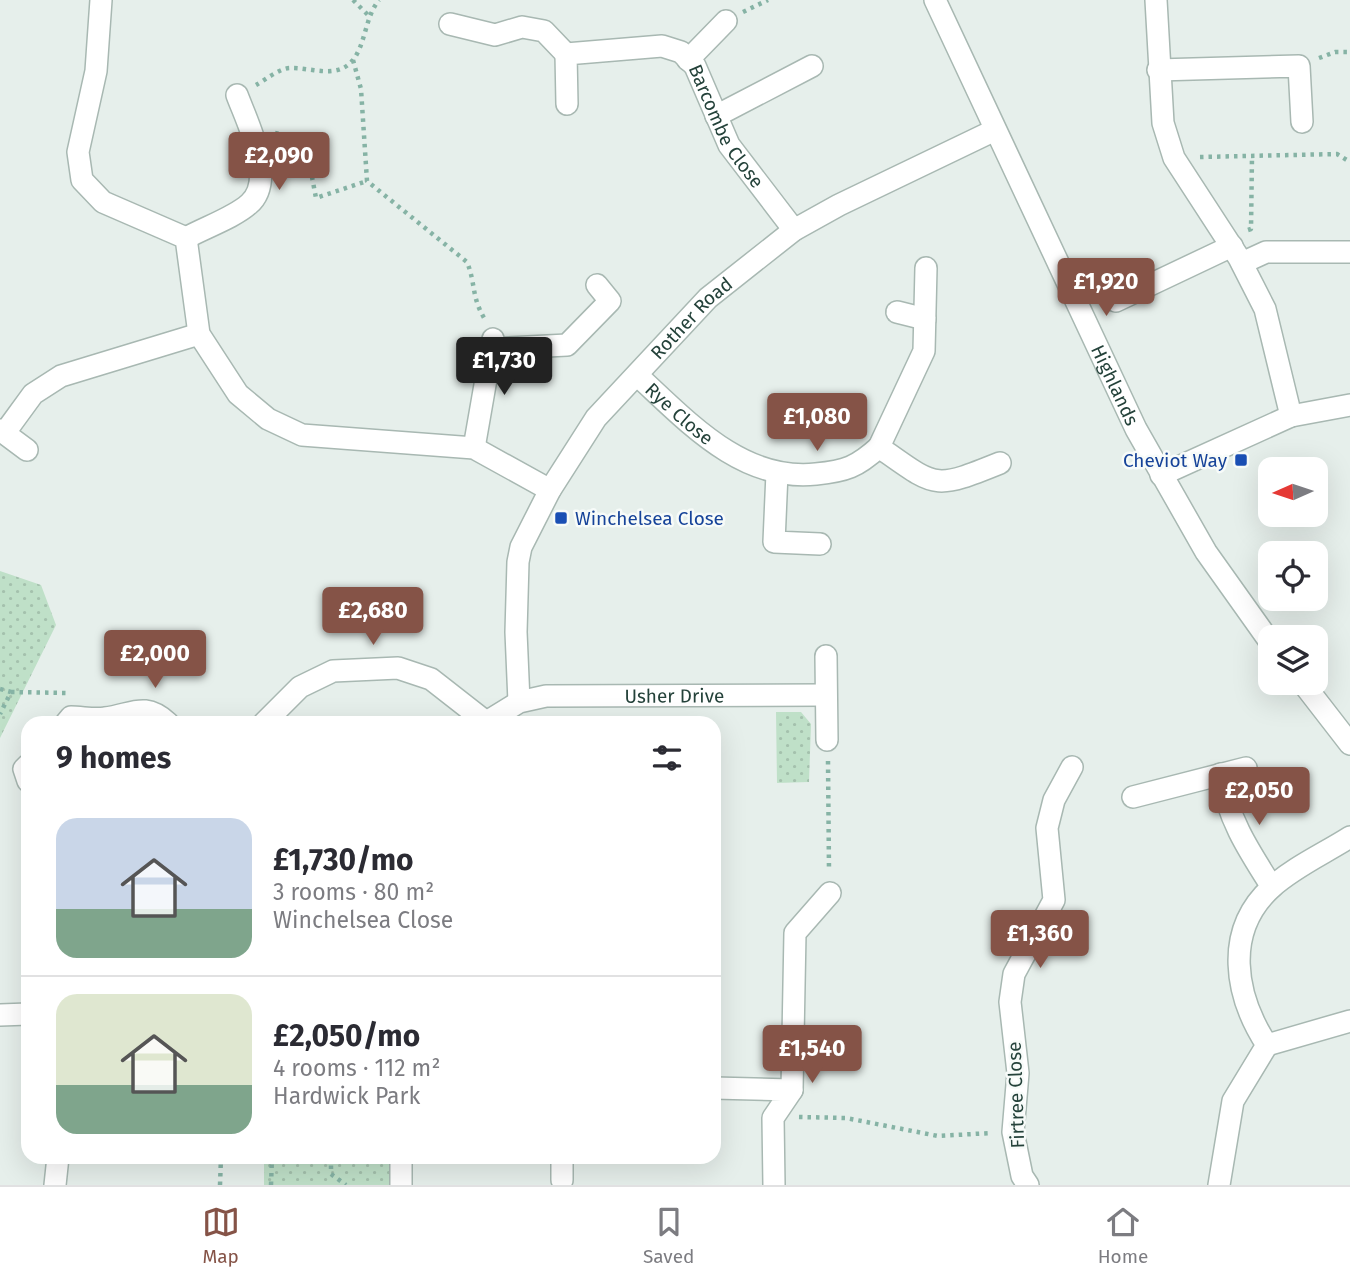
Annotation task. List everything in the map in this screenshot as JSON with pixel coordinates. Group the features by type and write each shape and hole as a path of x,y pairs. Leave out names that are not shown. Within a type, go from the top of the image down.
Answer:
{"street":[{"path":"101,0 96,71 78,152 82,180 103,202 186,238"},
{"name":"Highlands","path":"935,0 1161,475 1206,552 1258,625"},
{"path":"1156,0 1163,122 1174,158 1234,250 1265,309 1291,415"},
{"path":"688,60 726,21"},
{"path":"450,23 495,36 522,27 544,31 566,54 567,104"},
{"name":"Barcombe Close","path":"566,54 662,46 681,52 695,66 729,145 794,230"},
{"path":"716,116 812,66"},
{"path":"1158,70 1299,66 1302,122"},
{"path":"186,238 251,204 259,186 259,154 237,95"},
{"name":"Rother Road","path":"519,702 518,562 528,529 596,418 708,298 794,230 839,205 995,130"},
{"path":"186,238 199,334 238,394 268,419 302,435 474,448 550,490"},
{"path":"1116,300 1234,250 1350,252"},
{"name":"Rye Close","path":"638,376 697,430 735,457 777,472 798,476 857,467 879,447 924,351 926,268"},
{"path":"474,448 492,344 567,345 610,301 597,285"},
{"path":"897,312 925,318"},
{"path":"27,450 3,430 33,394 61,376 199,334"},
{"path":"1161,475 1291,415 1350,405"},
{"path":"879,447 928,482 961,479 1000,463"},
{"path":"777,472 774,542 820,544"},
{"path":"826,656 827,740"},
{"path":"271,716 300,687 333,671 398,668 431,679 477,716"},
{"name":"Usher Drive","path":"497,716 519,702 546,696 825,695"},
{"path":"1312,695 1350,744"},
{"path":"114,716 124,712 149,710 158,716"},
{"name":"Firtree Close","path":"1028,1185 1022,1176 1013,1132 1018,1073 1010,1002 1014,974 1054,900 1047,828 1054,800 1072,767"},
{"path":"1133,797 1246,768"},
{"path":"1221,774 1225,800 1239,834 1272,887"},
{"path":"1267,1045 1251,1019 1239,982 1240,947 1250,916 1272,887 1350,837"},
{"path":"774,1185 773,1118 792,1090 795,933 830,893"},
{"path":"0,1015 21,1014"},
{"path":"1219,1185 1233,1101 1267,1045 1350,1021"},
{"path":"721,1088 792,1090"},
{"path":"55,1185 57,1164"},
{"path":"401,1164 401,1185"},
{"path":"562,1164 562,1180"}],"path":[{"path":"353,0 369,16"},
{"path":"380,0 369,16 353,60 361,89 367,181 467,262 473,276 472,293 488,324 492,344"},
{"path":"1299,66 1335,52 1350,52"},
{"path":"237,95 288,68 320,72 338,69 353,60"},
{"path":"249,126 304,140 316,198 367,181"},
{"path":"1174,158 1337,154 1350,162"},
{"path":"1234,250 1251,229 1252,156"},
{"path":"0,689 11,692 0,714"},
{"path":"827,740 830,893"},
{"path":"773,1118 846,1118 938,1136 1013,1132"},
{"path":"220,1164 220,1185"},
{"path":"271,1185 272,1164"},
{"path":"331,1164 331,1174 346,1185"}],"green space":[{"path":"0,571 41,585 56,625 0,738"},
{"path":"776,712 801,712 811,724 809,782 777,783"},
{"path":"264,1164 389,1164 389,1185 264,1185"}],"place":[{"name":"Cheviot Way","path":"1241,460"},
{"name":"Winchelsea Close","path":"561,518"}]}
